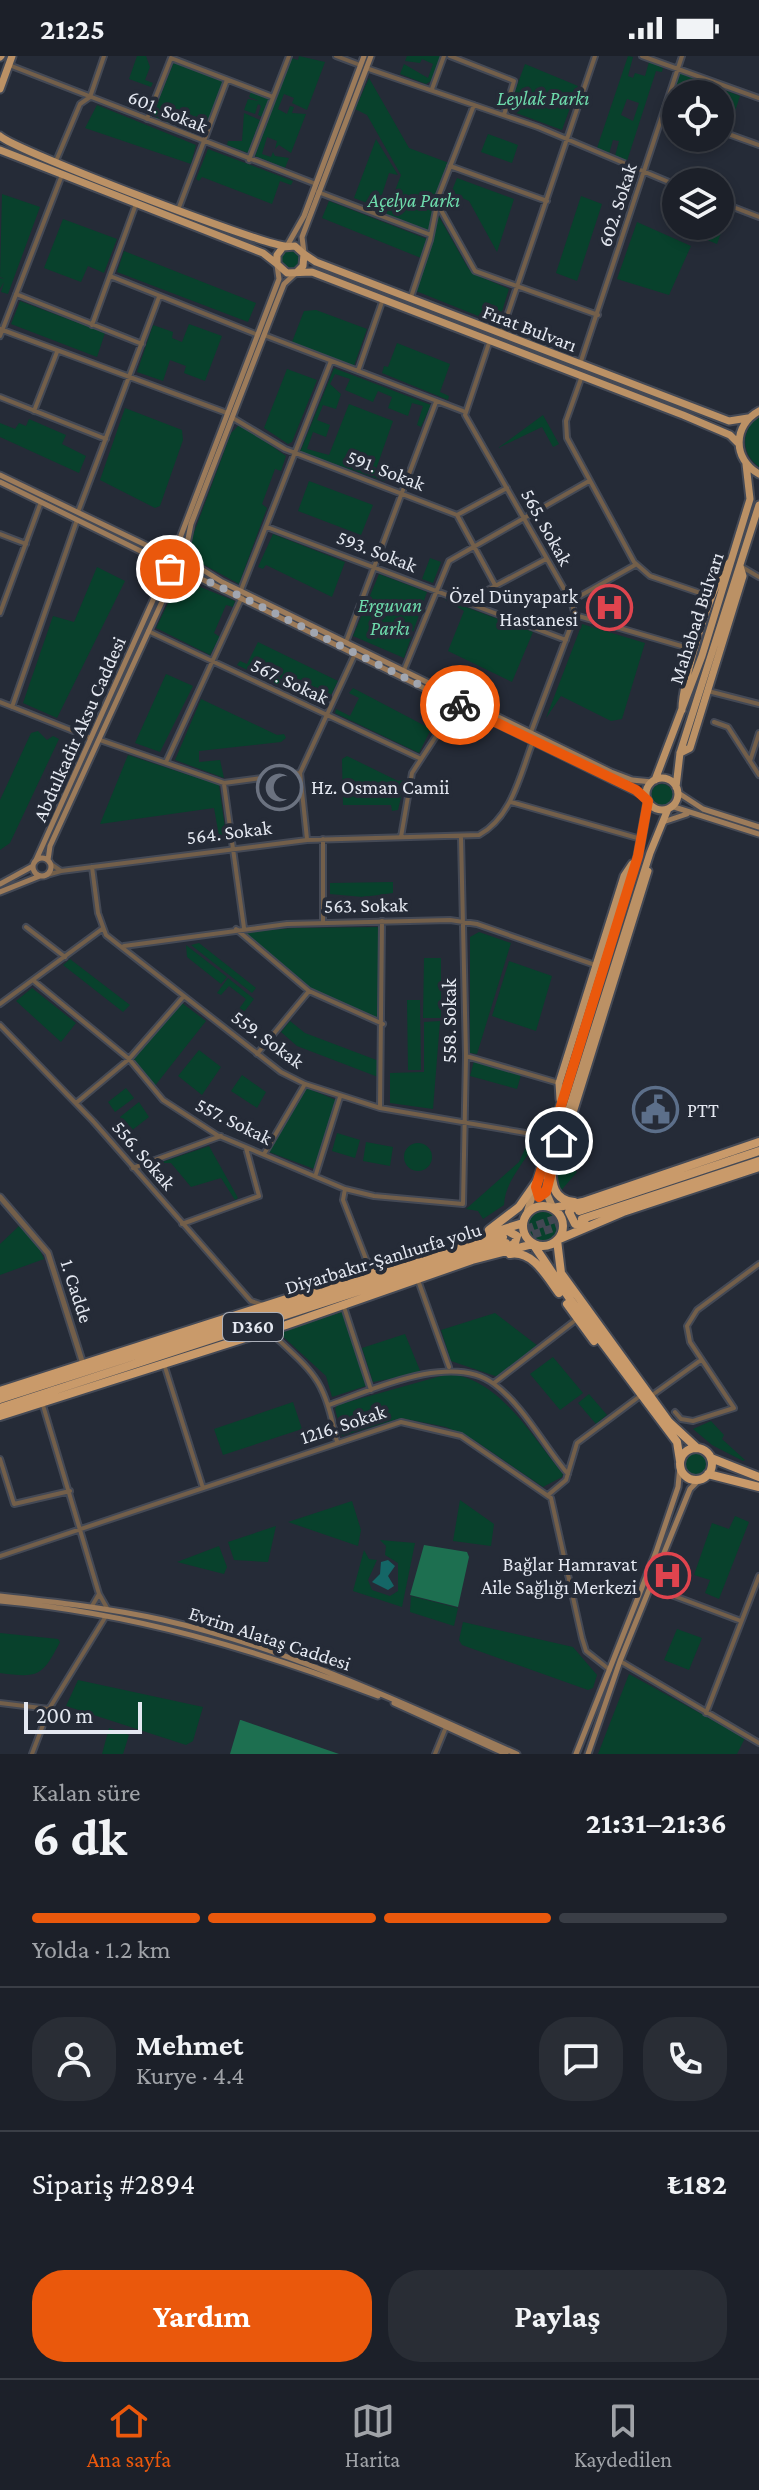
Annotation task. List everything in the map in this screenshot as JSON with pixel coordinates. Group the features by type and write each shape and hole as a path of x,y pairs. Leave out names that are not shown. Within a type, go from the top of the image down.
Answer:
{"highway":[{"path":"583,1214 759,1147"},
{"path":"474,1238 546,1246 557,1240 583,1214 725,1154 759,1147"},
{"path":"583,1214 759,1164"},
{"path":"0,1416 375,1293 502,1240 540,1206 583,1214 741,1173 759,1164"},
{"path":"551,1166 552,1186 557,1195 583,1214"},
{"path":"276,1302 369,1268 392,1264 474,1238 507,1219 540,1177"},
{"path":"553,1208 563,1223 557,1240 561,1273 643,1394 681,1437 711,1458 759,1477"},
{"path":"524,1219 523,1233 677,1442 680,1464 689,1479 704,1477 759,1487"},
{"name":"Diyarbakır-Şanlıurfa yolu","path":"0,1399 151,1348 502,1240"},
{"name":"Diyarbakır-Şanlıurfa yolu","path":"0,1408 253,1327 502,1240"},
{"path":"375,1293 419,1283 508,1254 525,1255 534,1261 626,1382 643,1394"},
{"path":"0,1391 263,1305 353,1285"},
{"path":"218,1346 253,1327"},
{"path":"151,1348 193,1328"},
{"path":"84,1381 145,1369"},
{"path":"680,1464 684,1453 697,1448"},
{"path":"704,1477 711,1458"}],"main road":[{"path":"0,89 12,56"},
{"path":"174,551 284,284 303,266 302,237 364,56"},
{"path":"261,335 279,279 277,255 287,246 304,216 363,66 371,56"},
{"path":"0,136 178,210 269,244 295,246 304,254"},
{"path":"0,150 263,253 287,273 297,272"},
{"name":"Fırat Bulvarı","path":"304,254 316,262 410,300 729,421 748,418"},
{"name":"Fırat Bulvarı","path":"297,272 312,272 582,375 730,435 738,443"},
{"path":"759,411 748,418 738,443 746,464 759,474"},
{"path":"186,557 191,524 230,415"},
{"name":"Mahabad Bulvarı","path":"654,781 682,714 733,559 750,499 746,464"},
{"path":"0,475 167,566 241,593 625,778 669,780 676,790 703,809 759,827"},
{"path":"0,482 152,548 174,551 241,593 355,654 647,799 654,808 696,814 759,834"},
{"name":"Mahabad Bulvarı","path":"676,790 680,753 759,505"},
{"name":"Abdulkadir Aksu Caddesi","path":"35,862 174,551"},
{"name":"Abdulkadir Aksu Caddesi","path":"44,875 50,846 172,580 181,571 186,557"},
{"path":"682,714 681,697 712,597 720,574 733,559"},
{"path":"680,753 690,748 743,576 740,566"},
{"path":"553,1208 546,1192 560,1108 624,876 638,856 647,799 654,781"},
{"path":"524,1219 555,1139 568,1129 647,884 650,853 676,790"},
{"path":"662,822 675,814 696,814"},
{"path":"35,862 49,862"},
{"path":"35,862 34,871 44,875"},
{"path":"0,884 29,871 35,862"},
{"path":"0,892 44,875"},
{"path":"560,1108 559,1083 600,966"},
{"path":"536,1187 539,1197 546,1192"},
{"path":"576,1754 678,1487 680,1464"},
{"path":"588,1754 620,1661 690,1489 704,1477"},
{"name":"Evrim Alataş Caddesi","path":"0,1598 91,1606 277,1658 383,1698 506,1754"},
{"name":"Evrim Alataş Caddesi","path":"0,1598 166,1621 290,1657 517,1754"}],"street":[{"path":"56,161 80,104 90,97 104,56"},
{"path":"249,160 289,56"},
{"path":"336,56 568,139 662,179"},
{"path":"432,89 447,56 514,81 504,115"},
{"path":"501,334 595,56"},
{"path":"642,56 759,98"},
{"name":"602. Sokak","path":"675,80 682,56"},
{"path":"147,119 171,57 273,97"},
{"name":"601. Sokak","path":"9,65 316,184"},
{"path":"178,210 227,80"},
{"path":"410,300 431,235 437,203 474,105"},
{"name":"602. Sokak","path":"580,364 662,119"},
{"path":"734,136 759,145"},
{"path":"450,166 547,201"},
{"path":"1,331 62,175"},
{"path":"318,192 431,235"},
{"path":"437,203 475,271 516,289 598,315"},
{"path":"92,325 136,204"},
{"path":"734,207 759,216"},
{"path":"110,276 464,412 490,340"},
{"path":"16,294 142,344"},
{"path":"12,707 127,378 159,297"},
{"path":"358,371 383,299"},
{"name":"591. Sokak","path":"1,331 230,415 294,452 457,515"},
{"path":"34,411 57,352"},
{"path":"166,762 241,593 331,361"},
{"path":"582,375 565,430 589,481 636,565 650,576 712,597"},
{"path":"0,397 106,439"},
{"path":"346,642 436,402"},
{"name":"565. Sokak","path":"464,412 571,601 575,615"},
{"path":"404,670 447,563 589,481"},
{"path":"495,585 457,515 507,488"},
{"path":"1,610 41,502"},
{"name":"593. Sokak","path":"267,527 566,640"},
{"path":"0,534 26,544"},
{"path":"466,601 546,559"},
{"path":"571,601 636,565"},
{"path":"740,566 759,577"},
{"path":"531,732 575,615 695,650"},
{"name":"567. Sokak","path":"148,631 419,758"},
{"path":"307,840 300,773 355,654"},
{"path":"708,691 759,704"},
{"path":"0,702 93,738"},
{"path":"401,837 403,814 419,758 457,704"},
{"path":"714,722 728,727 759,775"},
{"path":"750,761 759,733"},
{"path":"100,740 224,783 300,773"},
{"name":"564. Sokak","path":"44,875 307,840 461,838 479,835 495,826 511,802 533,741"},
{"path":"224,783 244,928"},
{"path":"511,802 641,839"},
{"name":"558. Sokak","path":"461,838 466,1056 463,1204"},
{"path":"323,839 323,922"},
{"path":"49,862 61,871"},
{"path":"0,1004 102,929 92,867"},
{"path":"380,1108 382,921"},
{"name":"563. Sokak","path":"122,947 235,929 323,922 465,921 600,966"},
{"path":"26,927 65,957"},
{"name":"559. Sokak","path":"102,929 257,1054 305,1084 380,1108 555,1139"},
{"path":"235,929 309,991 383,1024"},
{"name":"557. Sokak","path":"34,981 129,1059 163,1100 221,1136 345,1189 374,1196 463,1204"},
{"path":"257,1054 309,991"},
{"path":"76,1103 129,1059 184,996"},
{"name":"556. Sokak","path":"0,1025 76,1103 251,1301 263,1305"},
{"path":"466,1056 559,1083"},
{"path":"264,1154 305,1084"},
{"path":"316,1174 340,1097"},
{"path":"133,1168 221,1136"},
{"path":"182,1224 259,1196 246,1148"},
{"path":"345,1189 343,1200 369,1268"},
{"name":"1. Cadde","path":"0,1197 48,1253 83,1364"},
{"path":"675,1412 681,1419 693,1421 734,1408 687,1334 689,1318 759,1264"},
{"path":"419,1283 449,1368"},
{"path":"343,1305 371,1390"},
{"path":"494,1383 577,1319"},
{"path":"268,1330 316,1376 329,1405 337,1442"},
{"path":"610,1670 586,1651 554,1505 548,1495 568,1474 577,1443 643,1394 701,1359"},
{"path":"164,1363 203,1488"},
{"path":"329,1405 449,1368 494,1383 568,1474"},
{"path":"32,1754 49,1709 108,1612 102,1606 82,1528 42,1402"},
{"name":"1216. Sokak","path":"0,1556 401,1422 455,1433 548,1495"},
{"path":"0,1459 14,1504 70,1491"},
{"path":"706,1713 759,1576"},
{"path":"650,1587 741,1621"},
{"path":"91,1606 97,1604 99,1594"},
{"path":"620,1661 759,1743"},
{"path":"0,1703 49,1709"},
{"path":"435,1754 446,1727"}],"green space":[{"path":"137,56 146,56 150,67 145,80 153,83 151,87 129,79"},
{"path":"299,56 325,62 307,110 292,103 294,98 284,94 278,109 287,114 290,106 294,107 292,113 306,114 291,153 279,145 275,149 277,141 267,137 262,154 271,157 273,152 275,156 289,158 285,168 255,156 291,58 298,60"},
{"path":"407,56 441,56 431,81 426,84 400,74 404,64 428,78 433,64 422,59 420,63 405,61"},
{"path":"628,56 633,57 628,76 633,78 635,73 645,76 649,62 663,68 662,72 656,71 627,161 615,156 619,141 613,140 609,154 597,148","holes":["627,99 639,103 633,121 621,115"]},
{"path":"174,62 223,81 203,136 152,116"},
{"name":"Leylak Parkı","path":"525,64 578,86 562,130 508,110"},
{"path":"680,73 698,80 678,80"},
{"name":"Açelya Parkı","path":"369,78 409,148 449,163 437,194 429,232 386,214 401,175 367,115 355,109"},
{"path":"251,92 269,99 262,117 258,115 261,106 258,104 255,114 244,110 248,99 259,101 249,97"},
{"path":"734,94 740,96 734,114"},
{"path":"97,105 196,145 191,164 85,128"},
{"path":"244,113 260,120 248,153 227,145 228,141 242,141"},
{"path":"488,134 518,145 512,163 481,152"},
{"path":"376,139 398,175 389,173 378,207 354,198"},
{"path":"208,149 293,181 291,185 280,181 272,204 202,177 199,181 196,179"},
{"path":"457,178 514,199 497,252 469,201 451,193"},
{"path":"2,194 40,207 8,294 1,292 4,282 0,289 0,278 5,279 0,277"},
{"path":"581,196 602,204 577,281 556,273"},
{"path":"329,201 427,239 421,258 322,218"},
{"path":"438,215 468,268 474,274 509,289 498,324 416,291"},
{"path":"63,219 117,239 104,273 88,266 81,282 44,268"},
{"path":"637,222 662,233 662,240 678,240 691,246 669,295 617,279"},
{"path":"290,248 298,251 301,259 298,267 290,270 282,267 279,259 282,251"},
{"path":"124,251 256,303 248,322 117,272"},
{"path":"20,301 105,333 97,357 11,324"},
{"path":"316,310 367,329 354,366 292,342 304,311"},
{"path":"189,324 222,336 205,381 184,373 186,366 170,360 163,381 137,372 153,325 173,332 172,338 182,342"},
{"path":"397,343 450,364 440,392 449,396 448,400 382,373 384,366 388,367"},
{"path":"334,368 431,405 421,427 417,425 423,406 412,403 408,416 388,408 392,397 378,391 373,402 345,390 350,379 335,374 330,384 341,394 336,409 323,405 317,420 330,425 326,437 313,432 307,449 329,455 349,404 393,421 375,472 386,476 384,481 300,452"},
{"path":"287,369 317,380 292,442 288,444 264,428"},
{"path":"125,408 182,430 183,440 160,506 155,508 100,480"},
{"path":"543,415 559,444 553,447 542,427 498,448"},
{"path":"759,416 759,467 748,455 745,442 749,428"},
{"path":"29,419 66,435 62,444 86,456 79,473 0,437 0,423 15,429 19,423 26,426"},
{"path":"240,424 286,456 281,471 275,469 262,504 267,508 239,584 197,561 189,546 231,433"},
{"path":"309,481 373,505 361,535 298,511"},
{"path":"273,534 345,562 332,597 266,565 263,569 258,567"},
{"path":"430,558 441,562 433,583 422,579"},
{"path":"97,567 125,581 57,718 23,703 53,616 74,622"},
{"name":"Erguvan Parkı","path":"379,574 427,592 404,658 353,636"},
{"path":"188,582 235,601 233,607 226,605 214,633 220,637 210,655 156,628 176,586"},
{"path":"444,599 533,632 512,682 448,651 464,611"},
{"path":"582,624 645,643 622,719 611,721 561,696 546,718"},
{"path":"258,642 338,681 325,707 237,665 240,661 247,664"},
{"path":"166,674 193,686 160,752 135,743"},
{"path":"353,688 431,729 419,753 335,713 336,709 350,716 359,698 349,693"},
{"path":"201,699 277,735 284,734 286,738 281,742 199,751 199,762 220,760 224,778 175,760"},
{"path":"38,731 47,740 53,736 59,739 10,843 0,850 0,800 31,733"},
{"path":"128,755 219,785 226,835 219,836 214,808 100,824"},
{"path":"347,756 398,781 405,780 398,810 392,811 391,805 343,805 342,759"},
{"path":"658,784 666,784 673,795 666,806 658,806 651,799 651,791"},
{"path":"393,882 393,893 363,897 330,894 330,883"},
{"path":"380,927 377,1020 308,987 246,938 246,932 294,928"},
{"path":"479,932 511,943 477,1054 470,1053 470,937"},
{"path":"199,943 256,988 252,993 191,945"},
{"path":"186,945 227,977 221,984 187,957"},
{"path":"424,958 441,958 441,1018 423,1018"},
{"path":"70,959 130,1005 123,1012 63,965"},
{"path":"509,961 552,976 536,1031 492,1016"},
{"path":"228,978 254,999 244,1012 239,1009 246,999 229,986 221,995 217,993"},
{"path":"32,988 76,1023 61,1042 16,1001"},
{"path":"407,1000 420,1000 421,1070 408,1070"},
{"path":"182,1003 206,1021 154,1087 134,1059"},
{"path":"290,1021 305,1033 379,1061 378,1077 297,1046 281,1032"},
{"path":"440,1021 433,1109 390,1103 390,1073 424,1072 424,1022"},
{"path":"199,1050 221,1067 202,1095 178,1076"},
{"path":"474,1061 521,1075 517,1089 470,1076"},
{"path":"242,1075 266,1092 257,1108 231,1091"},
{"path":"126,1088 134,1098 115,1112 108,1102"},
{"path":"307,1088 336,1100 314,1169 269,1152"},
{"path":"139,1102 149,1117 131,1131 120,1117"},
{"path":"337,1133 360,1140 355,1158 332,1151"},
{"path":"529,1140 535,1141 512,1180 504,1205 483,1219 478,1211 466,1209 519,1162"},
{"path":"366,1142 393,1147 390,1166 363,1161"},
{"path":"418,1143 428,1147 432,1157 428,1167 418,1171 408,1167 404,1157 408,1147"},
{"path":"209,1146 238,1198 235,1200 221,1178 191,1187 171,1163 159,1163"},
{"path":"562,1146 581,1159 573,1168 577,1172 558,1194 553,1180"},
{"path":"543,1210 554,1215 559,1226 554,1237 543,1242 532,1237 527,1226 532,1215"},
{"path":"19,1226 38,1246 44,1259 0,1275 0,1244"},
{"path":"342,1312 366,1386 332,1397 326,1376 278,1332"},
{"path":"495,1313 538,1346 498,1377 451,1361 441,1330"},
{"path":"405,1334 421,1373 373,1382 362,1348"},
{"path":"553,1357 583,1393 560,1410 530,1374"},
{"path":"448,1374 484,1386 499,1398 527,1427 563,1474 562,1477 543,1487 474,1440 446,1427 401,1418 342,1436 335,1409 337,1405"},
{"path":"589,1394 607,1415 596,1424 578,1403"},
{"path":"293,1402 302,1429 223,1455 214,1429"},
{"path":"711,1421 724,1435 722,1439 745,1460 712,1445 693,1429"},
{"path":"695,1451 706,1458 707,1463 700,1474 695,1475 684,1468 683,1463 690,1452"},
{"path":"460,1500 494,1524 491,1546 453,1541"},
{"path":"352,1501 361,1530 358,1546 288,1522"},
{"path":"735,1516 749,1522 719,1599 705,1593 710,1580 694,1575 712,1523 729,1529"},
{"path":"276,1526 268,1562 234,1560 228,1542"},
{"path":"380,1540 415,1543 402,1607 353,1591 364,1550 369,1559 377,1560 368,1580 372,1590 390,1596 398,1591 398,1563 385,1555 386,1546"},
{"path":"219,1546 227,1567 224,1574 177,1562"},
{"path":"411,1596 458,1608 454,1626 410,1612"},
{"path":"463,1622 573,1647 597,1675 593,1688 588,1690 462,1645 459,1640"},
{"path":"677,1629 702,1638 689,1670 664,1660"},
{"path":"0,1633 58,1639 60,1642 38,1672 31,1675 0,1673"},
{"path":"629,1674 745,1738 737,1754 598,1754"},
{"path":"78,1680 203,1707 193,1741 186,1745 66,1706"},
{"path":"109,1728 129,1735 123,1754 102,1754"}],"shaded area":[{"path":"424,1545 467,1552 469,1557 458,1607 410,1595"},
{"path":"388,1560 395,1566 388,1576 394,1586 388,1590 372,1582 380,1574 381,1562"},
{"path":"241,1720 339,1754 230,1754"}],"tunnel":[{"path":"503,1237 575,1212"},
{"path":"510,1242 578,1220"}],"way so far":[{"path":"170,569 176,572 183,570 242,597 460,705"}],"place":[{"name":"Özel Dünyapark Hastanesi","path":"609,607"},
{"name":"Hz. Osman Camii","path":"280,787"},
{"name":"PTT","path":"656,1110"},
{"name":"Bağlar Hamravat Aile Sağlığı Merkezi","path":"668,1575"}],"route":[{"path":"460,705 636,790 648,801 638,856 536,1187 536,1195 541,1198 546,1192 559,1141"}]}
